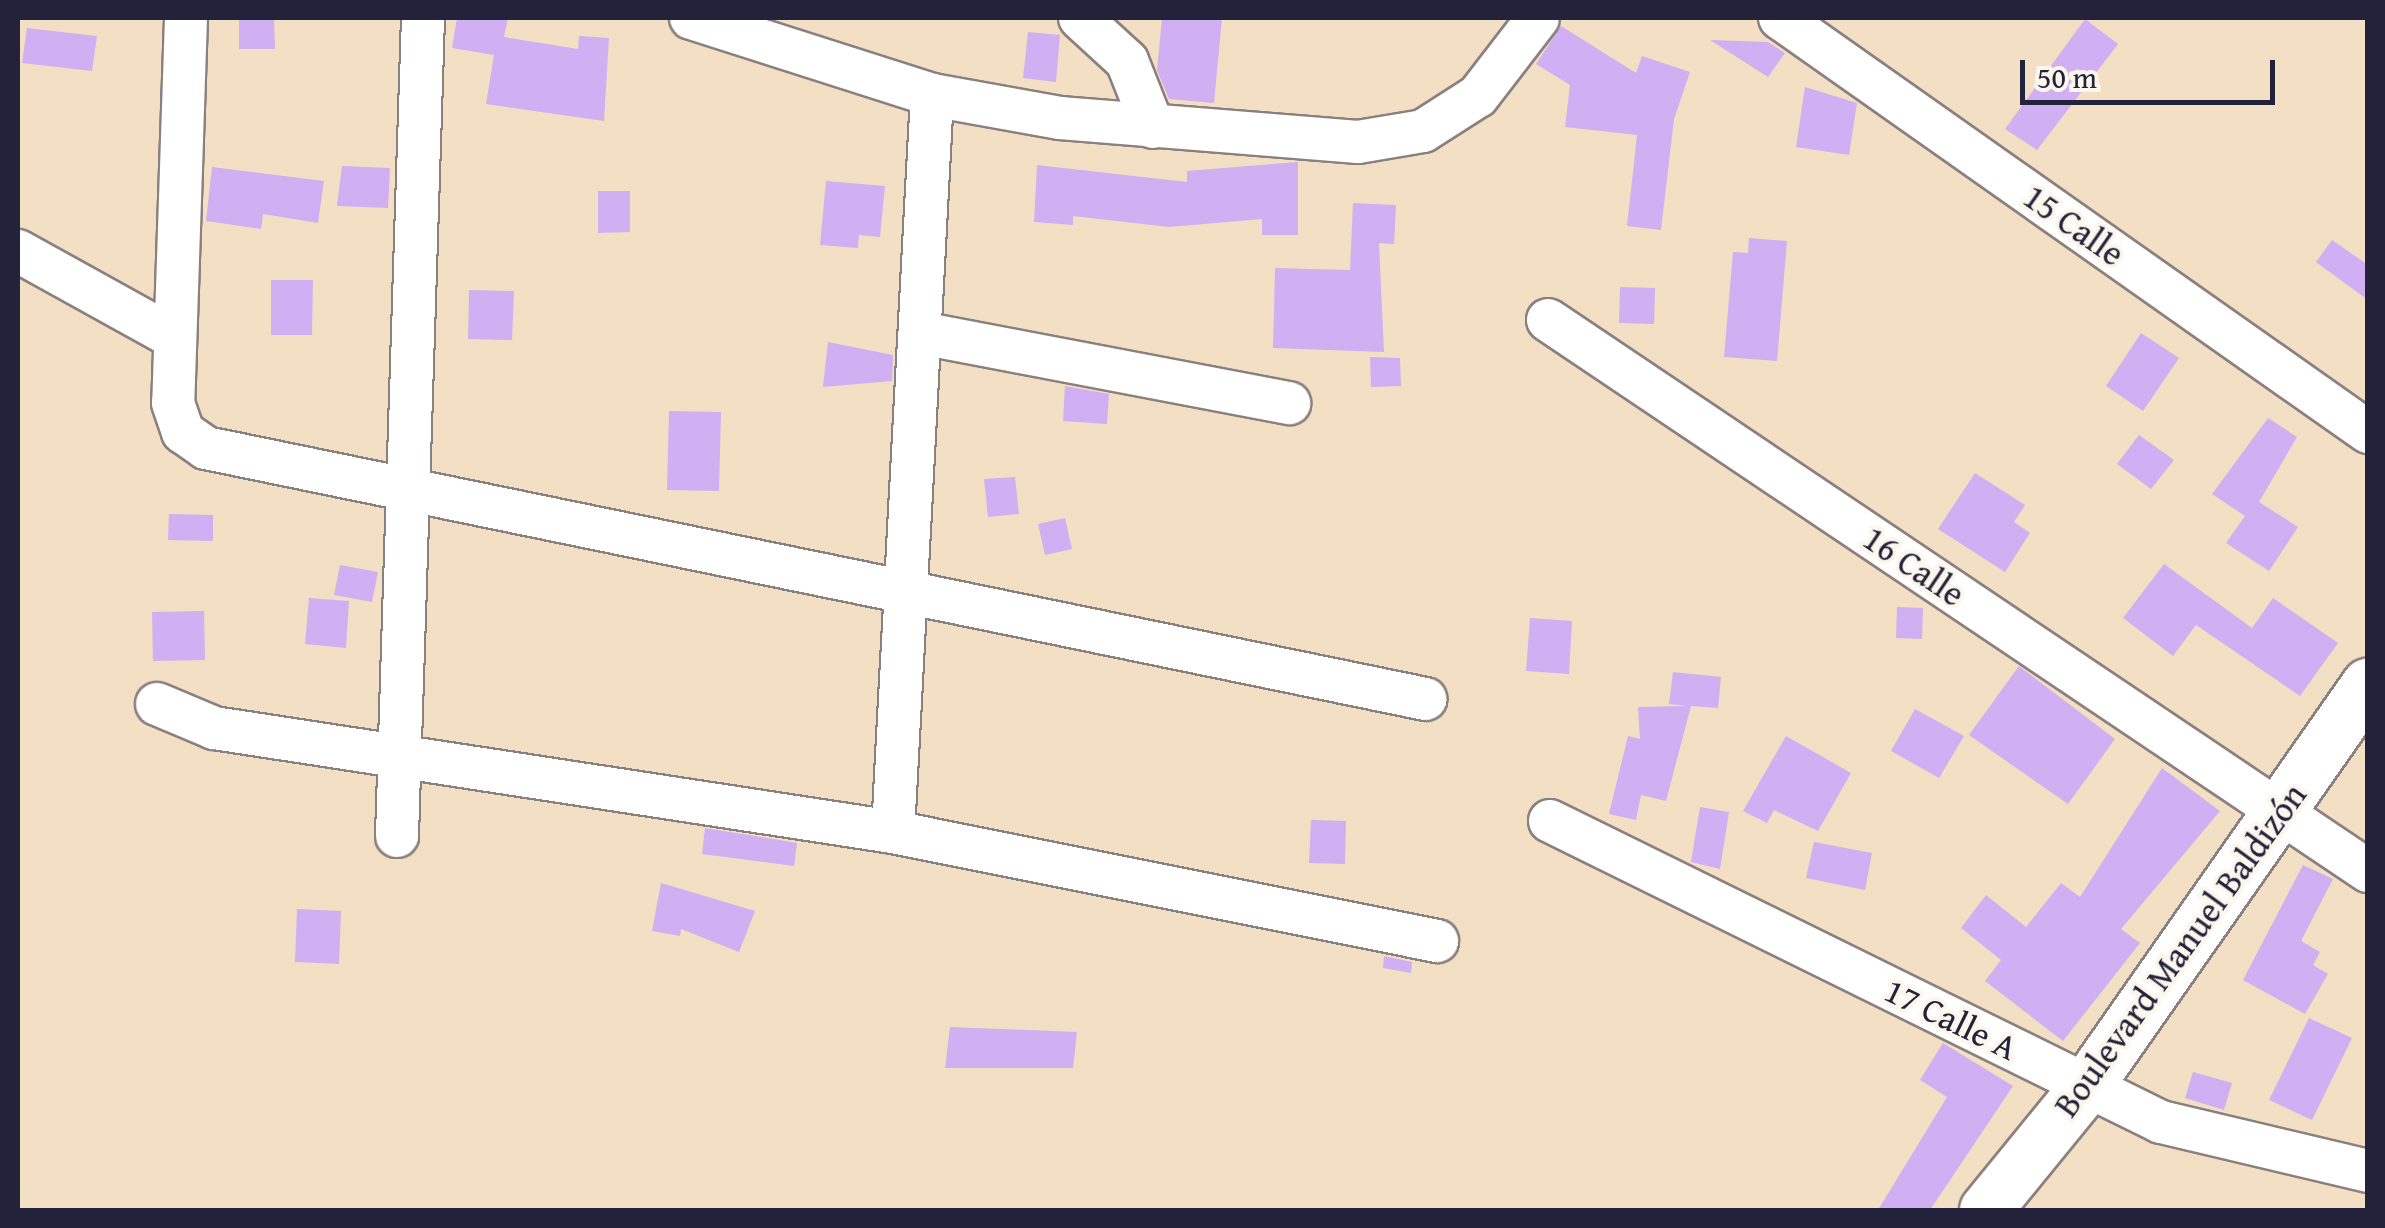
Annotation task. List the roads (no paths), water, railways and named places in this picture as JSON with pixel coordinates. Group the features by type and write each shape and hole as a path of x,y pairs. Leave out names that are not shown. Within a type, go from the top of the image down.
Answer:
{"main road":[{"name":"Boulevard Manuel Baldizón","path":"1986,1210 2087,1086 2368,684"}],"street":[{"path":"186,18 173,403 182,432 206,448 1425,699"},
{"path":"397,836 423,18"},
{"path":"690,18 932,95 1153,127 1358,142 1423,131 1478,96 1538,18"},
{"path":"1080,18 1126,61 1153,127"},
{"name":"15 Calle","path":"1780,18 2368,432"},
{"path":"893,832 910,592 932,95"},
{"path":"18,251 175,338"},
{"name":"16 Calle","path":"1548,320 2368,871"},
{"path":"922,332 1288,403"},
{"path":"157,704 214,728 400,753 893,832 1436,940"},
{"name":"17 Calle A","path":"1550,822 2161,1122 2368,1171"}]}
